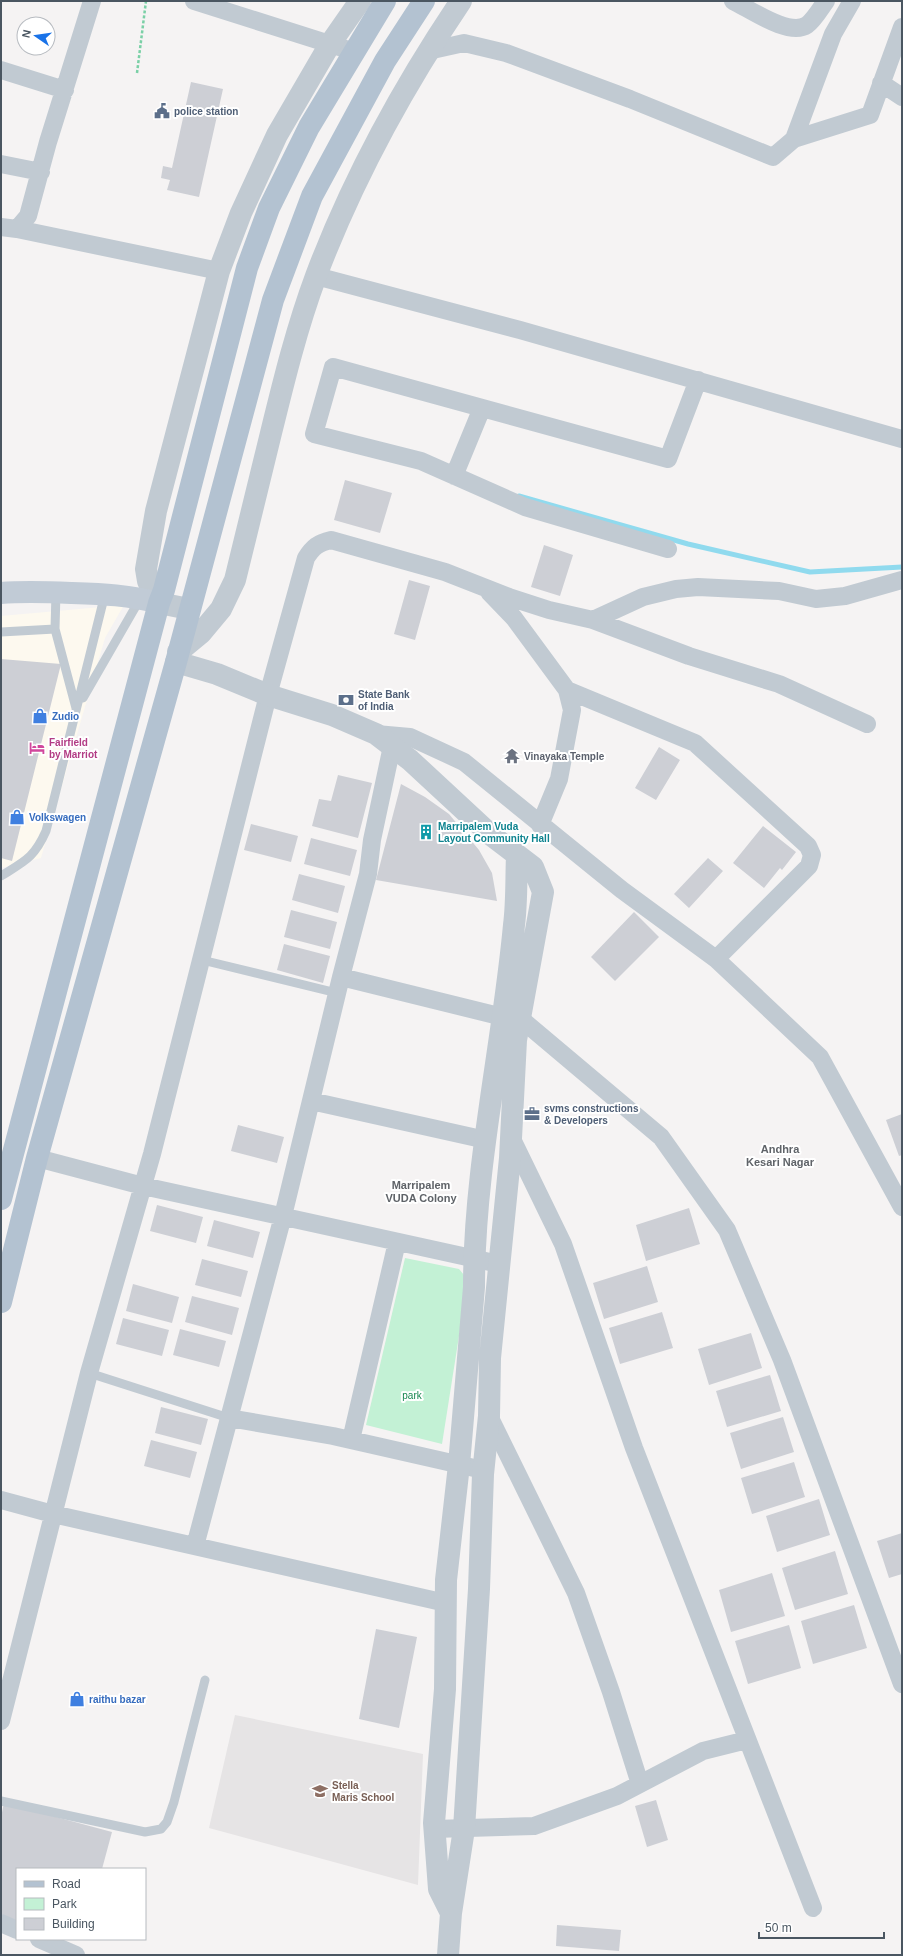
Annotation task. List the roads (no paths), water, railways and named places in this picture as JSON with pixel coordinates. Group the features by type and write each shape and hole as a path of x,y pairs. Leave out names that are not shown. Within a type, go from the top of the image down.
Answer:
{"main road":[{"path":"1,1199 150,600 164,590 247,268 269,208 309,127 385,1"},
{"path":"1,1302 12,1246 177,657 273,300 312,196 385,61 424,1"},
{"path":"1,593 23,591 105,594 150,600"}],"street":[{"path":"9,228 28,216 92,1"},
{"path":"194,1 355,52"},
{"path":"189,609 150,600 146,569 156,511 219,271 241,213 277,136 330,44 360,1"},
{"path":"451,1913 439,1889 434,1829 445,1689 446,1580 459,1465 474,1287 474,1259 486,1140 512,1018 543,892 533,867 491,835 410,760 384,740 332,715 268,695 177,657 222,609 235,580 288,363 316,276 355,184 392,111 428,51 461,1"},
{"path":"733,1 782,26 799,28 807,25 826,1"},
{"path":"794,139 833,34 852,1"},
{"path":"428,51 464,43 506,53 630,99 773,157 794,139 870,115 902,27"},
{"path":"1,70 65,90"},
{"path":"881,83 902,97"},
{"path":"1,164 41,172"},
{"path":"9,228 219,271"},
{"path":"316,276 698,380 902,439"},
{"path":"668,549 525,507 421,461 314,434 333,367 668,459 698,380"},
{"path":"454,476 482,408"},
{"path":"1,1721 89,1373 143,1186 202,960 268,695 306,558 318,543 331,540 445,572 549,610 593,620 689,656 778,684 867,724"},
{"path":"593,620 643,597 676,589 698,587 779,591 816,599 845,596 902,580"},
{"path":"486,588 514,618 567,690 572,710 559,779 540,825"},
{"path":"567,690 695,743 808,846 812,855 810,866 716,959"},
{"path":"384,740 410,737 464,762 622,890 716,959 820,1057 902,1207"},
{"path":"195,1546 283,1216 339,985 368,874 384,740"},
{"path":"339,985 512,1018 661,1136 727,1230 782,1360 902,1684"},
{"path":"448,1955 451,1913 464,1829 479,1589 483,1470 489,1416 490,1358 511,1137 516,1040 512,1018"},
{"path":"311,1101 486,1140"},
{"path":"511,1137 563,1244 634,1448 813,1908"},
{"path":"37,1158 143,1186 498,1264"},
{"path":"351,1440 397,1242"},
{"path":"489,1416 576,1593 611,1692 640,1784"},
{"path":"229,1418 351,1440 483,1470"},
{"path":"1,1500 53,1514 446,1603"},
{"path":"434,1829 534,1826 617,1796 703,1751 747,1740"},
{"path":"1,1923 16,1930"},
{"path":"41,1940 76,1955"}],"lane":[{"path":"56,592 55,629 76,709"},
{"path":"1,876 29,859 39,847 46,831 105,594"},
{"path":"76,709 150,600"},
{"path":"1,632 55,629"},
{"path":"202,960 339,985"},
{"path":"89,1373 229,1418"},
{"path":"1,1800 145,1832 161,1829 167,1822 174,1802 205,1680"}],"waterway":[{"path":"519,496 688,544 810,572 902,567"}],"place":[{"name":"police station","path":"162,111"},
{"name":"State Bank of India","path":"346,700"},
{"name":"Zudio","path":"40,716"},
{"name":"Fairfield by Marriot","path":"37,748"},
{"name":"Vinayaka Temple","path":"512,756"},
{"name":"Volkswagen","path":"17,817"},
{"name":"Marripalem Vuda Layout Community Hall","path":"426,832"},
{"name":"svms constructions & Developers","path":"532,1114"},
{"name":"raithu bazar","path":"77,1699"},
{"name":"Stella Maris School","path":"320,1791"}],"district":[{"name":"Andhra Kesari Nagar","path":"780,1155"},
{"name":"Marripalem VUDA Colony","path":"421,1191"}],"park label":[{"name":"park","path":"412,1395"}]}
